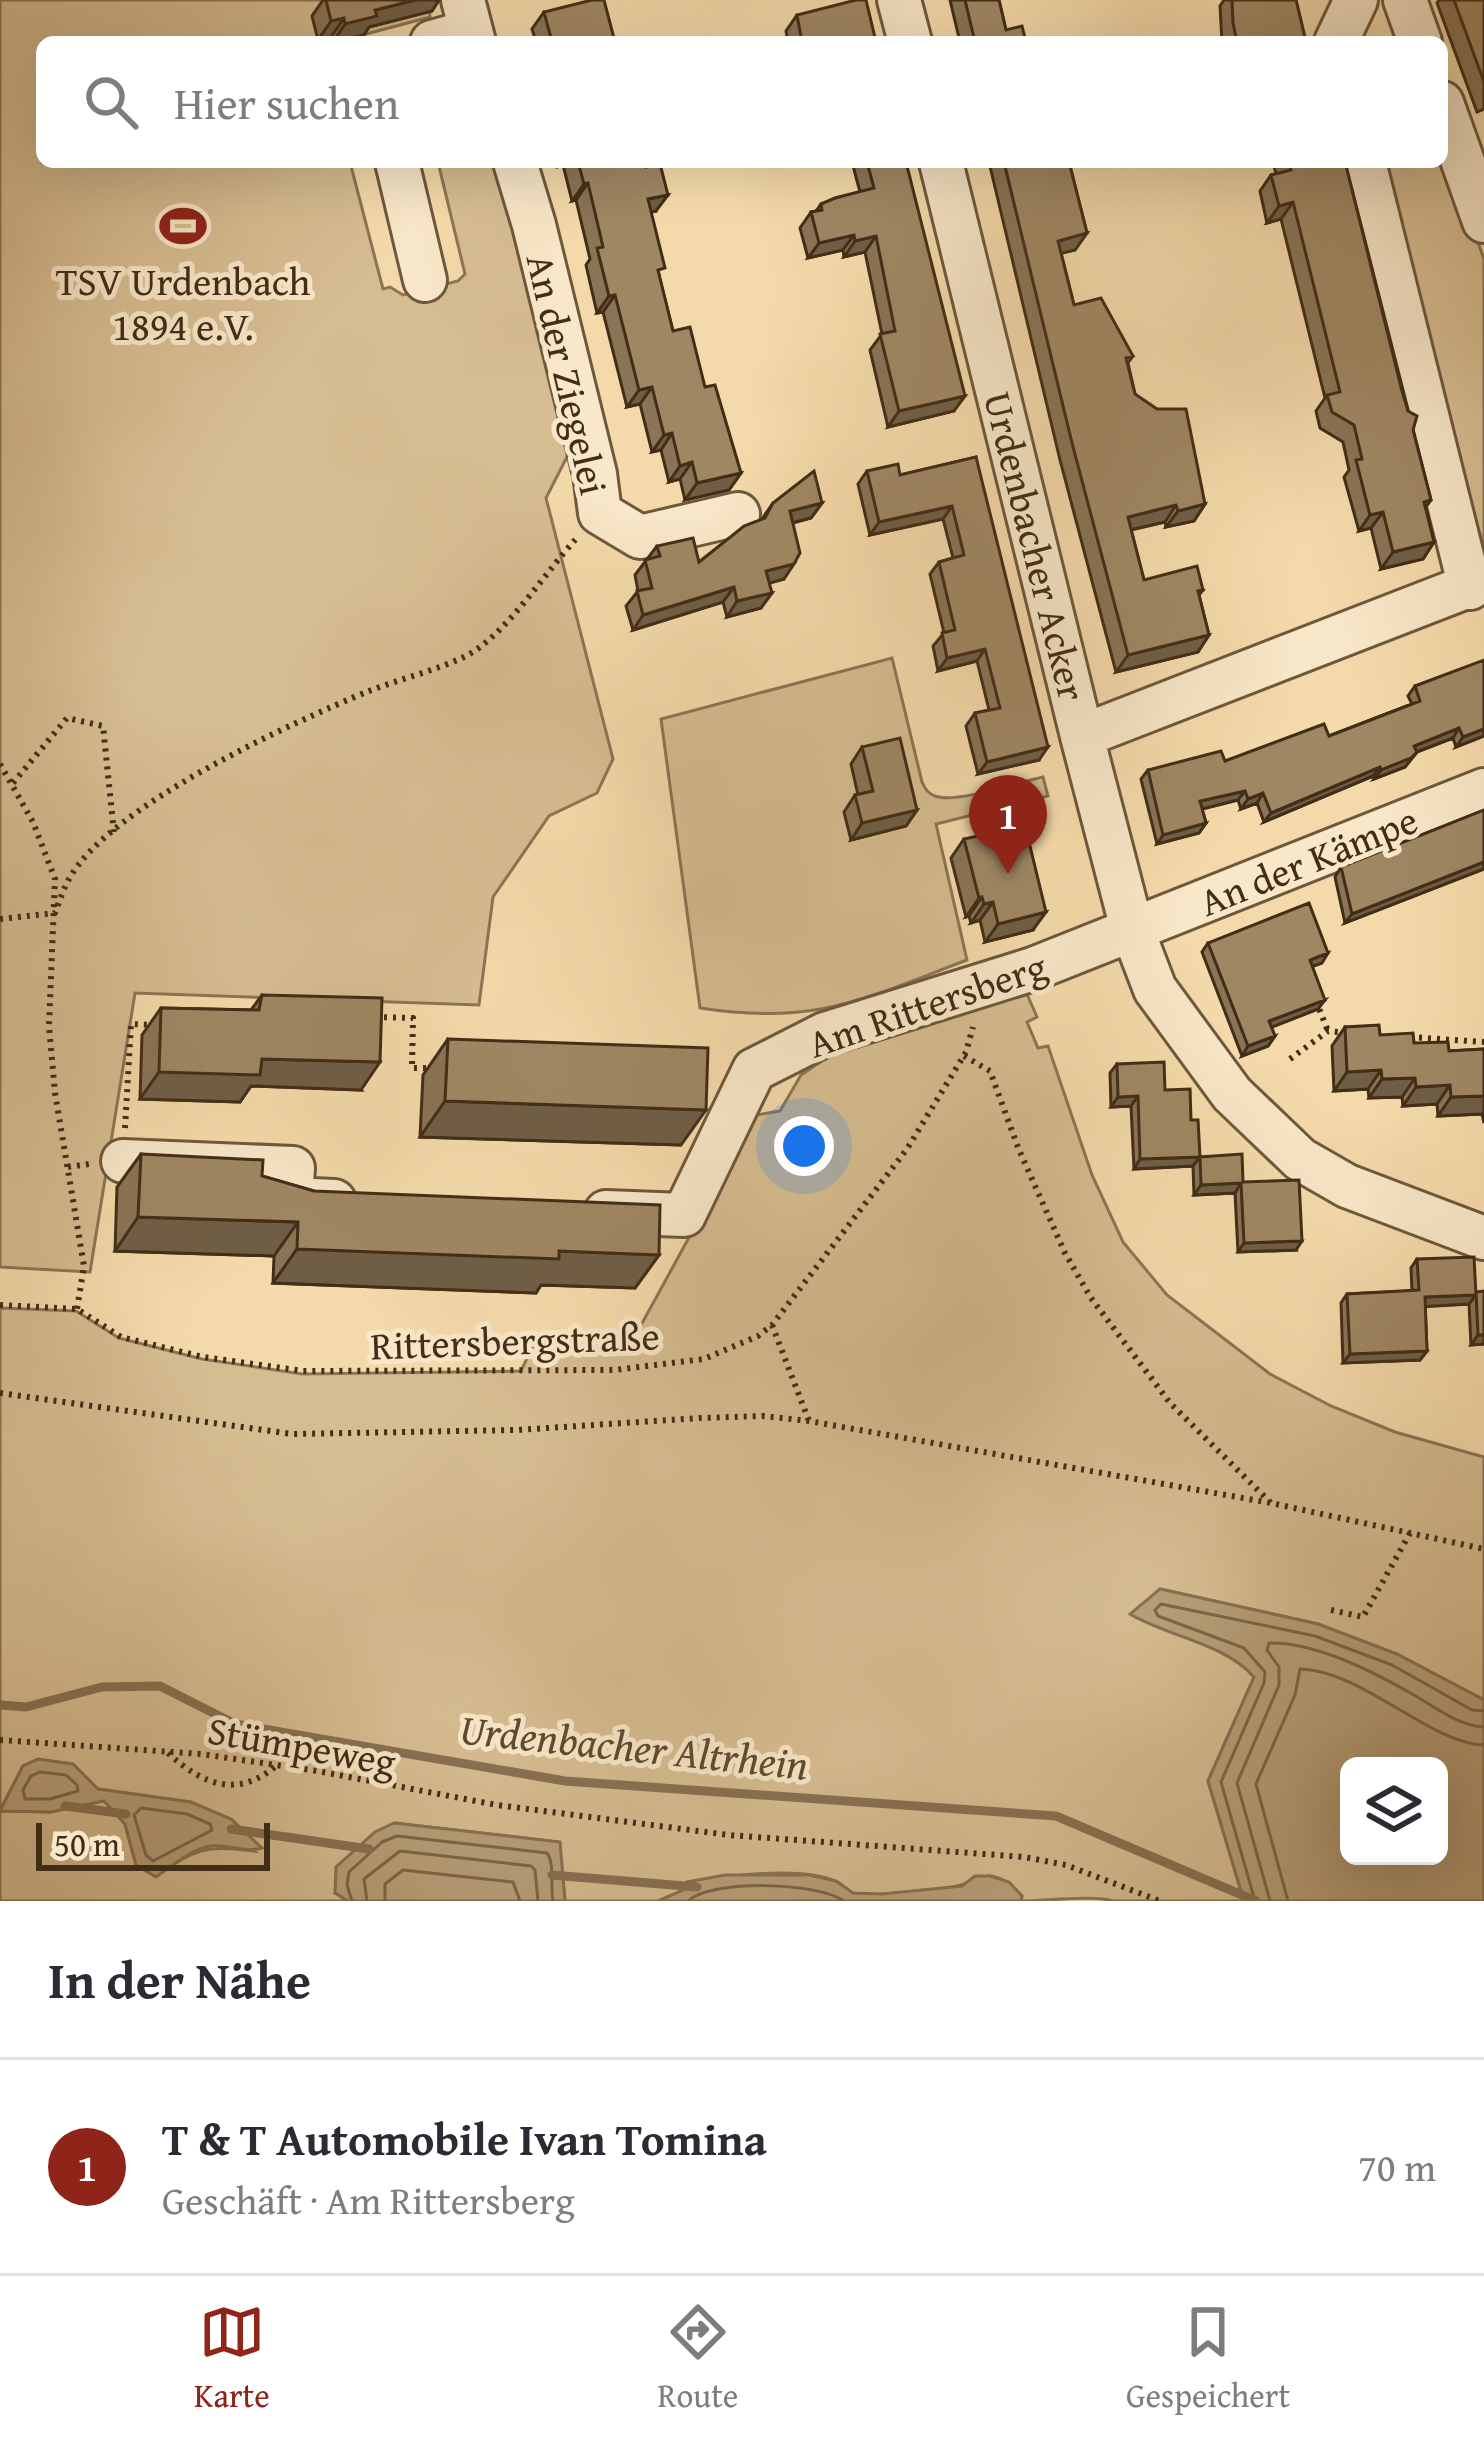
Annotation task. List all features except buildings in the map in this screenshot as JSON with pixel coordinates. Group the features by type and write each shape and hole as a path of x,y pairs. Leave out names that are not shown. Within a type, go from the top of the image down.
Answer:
{"street":[{"path":"899,0 908,36"},
{"path":"1339,36 1356,0"},
{"path":"1406,0 1418,36"},
{"path":"1448,120 1484,221"},
{"path":"398,168 425,280"},
{"name":"An der Ziegelei","path":"517,168 595,474 600,513 640,537 738,514"},
{"name":"Urdenbacher Acker","path":"942,168 1082,736 1132,929 1155,989 1232,1094 1300,1159 1347,1186 1484,1238"},
{"path":"1082,736 1477,584 1366,168"},
{"name":"An der Kämpe","path":"1132,929 1484,790"},
{"name":"Am Rittersberg","path":"569,1210 684,1215 754,1070 825,1034 984,984 1132,929"},
{"path":"123,1161 293,1168 291,1199 384,1203"}],"path":[{"path":"55,913 70,877 114,833 172,790 276,732 466,656 490,638 600,513"},
{"path":"13,783 67,718 103,726 114,833"},
{"path":"0,764 55,879 49,1026 55,1093 84,1266 77,1309"},
{"path":"0,919 55,913"},
{"name":"Rittersbergstraße","path":"0,1305 77,1309 121,1337 203,1357 303,1371 614,1370 704,1359 772,1325 907,1149 964,1056 984,984"},
{"path":"1311,987 1328,1031"},
{"path":"368,1017 413,1018 412,1068 436,1068"},
{"path":"123,1161 131,1024 171,1026"},
{"path":"1290,1059 1328,1031 1351,1033"},
{"path":"1395,1036 1484,1042"},
{"path":"964,1056 990,1071 1064,1253 1091,1298 1170,1403 1271,1503"},
{"path":"772,1325 809,1421"},
{"path":"0,1393 292,1434 518,1430 763,1416 1271,1503 1484,1550"},
{"path":"1331,1610 1363,1617 1411,1533"},
{"name":"Stümpeweg","path":"0,1740 166,1750 563,1815 752,1837 1024,1857 1066,1865 1160,1901"},
{"path":"166,1750 193,1772 230,1786 261,1779 277,1765"}],"shaded area":[{"path":"0,0 429,0 430,17 359,36 36,36 36,168 352,168 383,289 390,287 403,295 458,281 465,274 439,168 501,168 499,176 527,286 537,292 571,449 546,498 613,759 597,793 549,816 493,897 479,1005 135,993 90,1272 0,1267"},
{"path":"1448,160 1484,259 1484,568 1384,168 1448,168"},
{"path":"892,658 928,792 957,797 1043,777 1048,796 936,824 967,960 867,997 808,1011 776,1014 700,1008 661,719"},
{"path":"1026,992 1037,1017 1027,1022 1038,1048 1048,1046 1092,1175 1123,1242 1167,1295 1270,1374 1331,1406 1395,1432 1484,1457 1484,1700 1397,1654 1318,1624 1160,1589 1132,1615 1213,1648 1254,1677 1208,1781 1244,1901 1021,1901 1022,1896 1010,1885 992,1876 947,1888 861,1894 822,1877 784,1873 687,1882 683,1890 658,1901 565,1901 559,1842 395,1823 335,1893 348,1901 0,1901 0,1811 51,1812 104,1800 125,1824 136,1865 156,1876 202,1851 254,1851 190,1802 98,1789 23,1766 0,1810 0,1308 76,1311 119,1338 202,1359 302,1374 521,1371 538,1335 634,1338 756,1115 780,1111 801,1075 832,1054"}],"water":[{"path":"1160,1589 1318,1624 1397,1654 1484,1700 1484,1901 1244,1901 1208,1781 1254,1677 1228,1656 1130,1614"},
{"path":"38,1759 73,1764 98,1789 191,1802 231,1819 262,1848 204,1848 156,1877 136,1865 125,1824 104,1801 51,1812 0,1811 23,1766"},
{"path":"394,1823 560,1842 565,1901 348,1901 335,1893 336,1867 375,1832"},
{"path":"725,1875 809,1875 836,1881 853,1893 882,1894 962,1886 975,1876 990,1876 1009,1882 1022,1896 1021,1901 658,1901 683,1890 687,1882"}],"waterway":[{"name":"Urdenbacher Altrhein","path":"0,1705 26,1707 102,1687 160,1686 235,1724 565,1781 1056,1816 1256,1901"},
{"path":"65,1806 126,1814"},
{"path":"231,1829 369,1849"},
{"path":"552,1875 697,1887"}],"place":[{"name":"TSV Urdenbach 1894 e.V.","path":"183,226"},
{"name":"T & T Automobile Ivan Tomina","path":"1008,874"}]}
